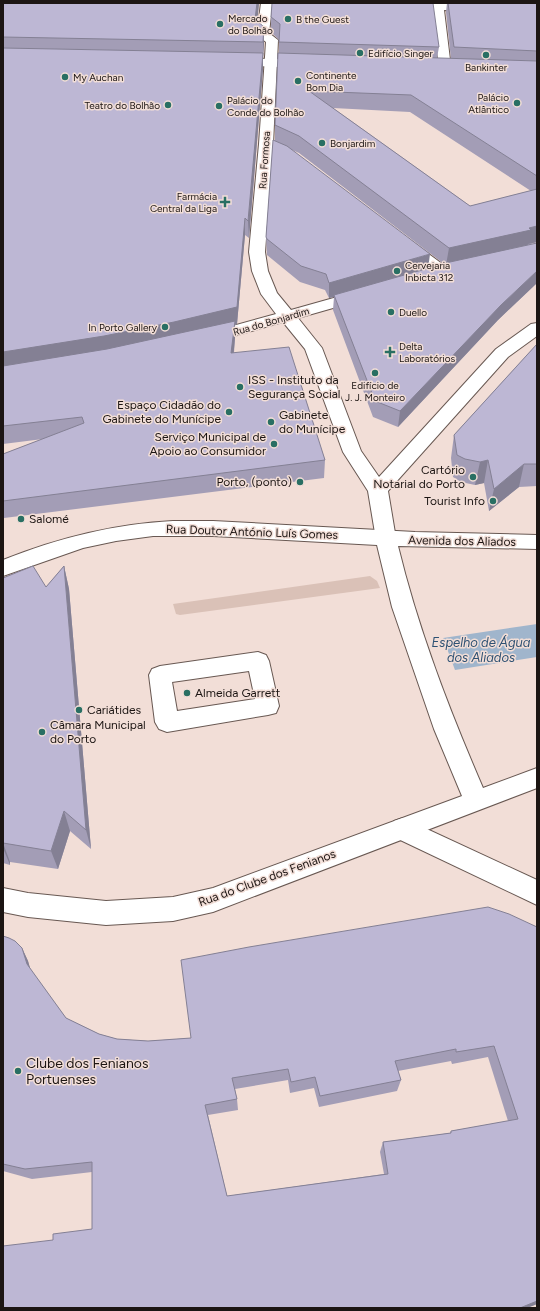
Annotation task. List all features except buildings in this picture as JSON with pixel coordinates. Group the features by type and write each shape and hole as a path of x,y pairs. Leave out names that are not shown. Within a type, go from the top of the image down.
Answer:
{"street":[{"name":"Rua Formosa","path":"270,3 266,4 262,35 272,40 270,63 273,147 257,252 260,271 269,294 313,348 352,452 378,490"},
{"path":"394,3 438,7 537,10"},
{"path":"438,7 445,68"},
{"path":"217,62 322,64"},
{"path":"430,68 461,69"},
{"path":"393,234 443,272"},
{"name":"Rua do Bonjardim","path":"192,343 377,291"},
{"path":"537,328 502,353 378,490 386,539 403,608 446,729 476,801 537,778"},
{"name":"Rua Doutor António Luís Gomes","path":"3,568 48,550 91,538 133,531 177,527 386,539"},
{"name":"Avenida dos Aliados","path":"386,539 537,542"},
{"path":"258,661 268,706 167,722 160,676 258,661"},
{"name":"Rua do Clube dos Fenianos","path":"3,900 28,905 106,913 173,909 213,900 476,801"},
{"path":"403,829 537,893"}],"shaded area":[{"path":"370,576 377,581 380,588 180,615 176,614 173,604"}],"water":[{"name":"Espelho de Água dos Aliados","path":"537,624 537,657 455,670 443,638"}],"place":[{"name":"B the Guest","path":"288,19"},
{"name":"Mercado do Bolhão","path":"220,24"},
{"name":"Edifício Singer","path":"360,53"},
{"name":"Bankinter","path":"486,55"},
{"name":"My Auchan","path":"65,77"},
{"name":"Continente Bom Dia","path":"298,81"},
{"name":"Palácio Atlântico","path":"517,103"},
{"name":"Teatro do Bolhão","path":"168,105"},
{"name":"Palácio do Conde do Bolhão","path":"219,106"},
{"name":"Bonjardim","path":"322,143"},
{"name":"Farmácia Central da Liga","path":"225,202"},
{"name":"Cervejaria Inbicta 312","path":"397,271"},
{"name":"Duello","path":"391,312"},
{"name":"In Porto Gallery","path":"165,327"},
{"name":"Delta Laboratórios","path":"390,352"},
{"name":"Edifício de J. J. Monteiro","path":"375,373"},
{"name":"ISS - Instituto da Segurança Social","path":"240,387"},
{"name":"Espaço Cidadão do Gabinete do Munícipe","path":"229,412"},
{"name":"Gabinete do Munícipe","path":"271,422"},
{"name":"Serviço Municipal de Apoio ao Consumidor","path":"274,444"},
{"name":"Cartório Notarial do Porto","path":"473,477"},
{"name":"Porto, (ponto)","path":"300,482"},
{"name":"Tourist Info","path":"493,501"},
{"name":"Salomé","path":"21,519"},
{"name":"Almeida Garrett","path":"187,693"},
{"name":"Cariátides","path":"79,710"},
{"name":"Câmara Municipal do Porto","path":"42,732"},
{"name":"Clube dos Fenianos Portuenses","path":"18,1071"}]}
